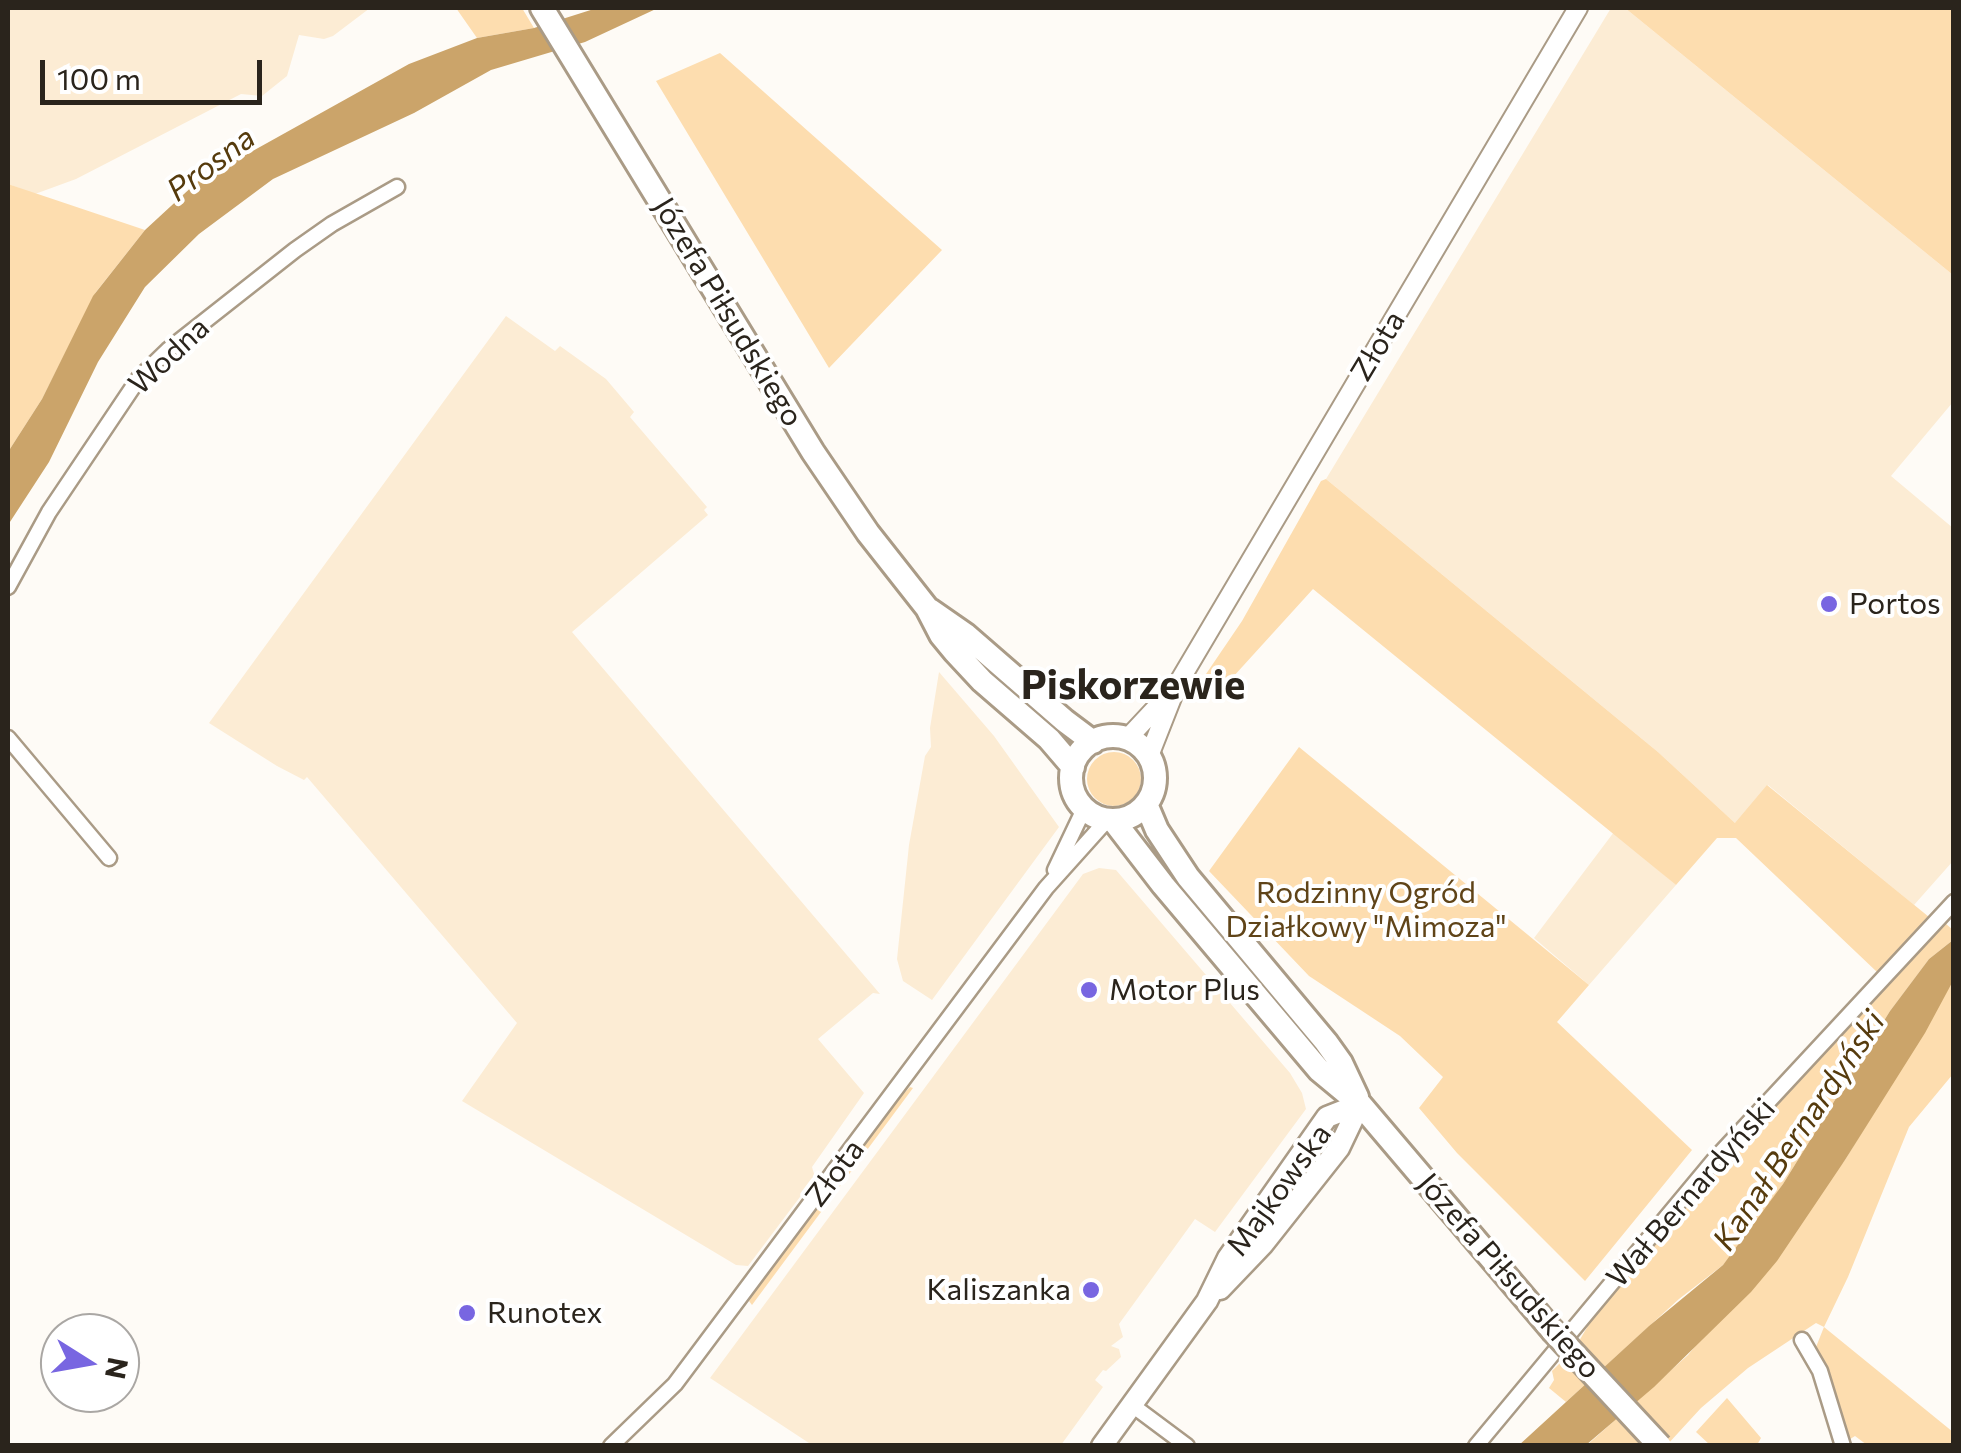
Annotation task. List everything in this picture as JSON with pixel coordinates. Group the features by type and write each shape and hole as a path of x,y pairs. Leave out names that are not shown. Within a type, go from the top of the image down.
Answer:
{"main road":[{"name":"Józefa Piłsudskiego","path":"542,8 828,476 927,608 941,636 1073,767"},
{"name":"Józefa Piłsudskiego","path":"927,608 966,635 1093,742"},
{"path":"1110,736 1127,738 1149,756 1155,780 1146,804 1132,816 1110,820 1084,808 1074,794 1073,767 1080,752 1093,742 1110,736"},
{"name":"Józefa Piłsudskiego","path":"1146,804 1157,830 1198,891 1342,1064 1360,1104"},
{"name":"Józefa Piłsudskiego","path":"1110,820 1319,1070 1360,1104 1552,1330 1660,1446"},
{"name":"Majkowska","path":"1102,1446 1207,1301 1228,1258 1326,1118 1360,1104"}],"street":[{"name":"Złota","path":"1149,756 1177,685 1578,8"},
{"name":"Wodna","path":"8,587 48,512 139,378 168,350 295,250 397,187"},
{"name":"Złota","path":"1127,738 1177,685"},
{"path":"8,738 109,858"},
{"name":"Złota","path":"1046,888 1084,808"},
{"name":"Złota","path":"610,1446 659,1401 692,1362 1046,888 1110,820"},
{"name":"Wał Bernardyński","path":"1476,1446 1715,1160 1954,902"},
{"path":"1802,1340 1820,1371 1843,1446"},
{"path":"1132,1406 1187,1446"}],"shaded area":[{"path":"8,8 370,8 333,36 324,39 299,35 287,76 262,96 241,94 76,179 35,194 8,184"},
{"path":"597,8 658,8 585,42 491,70 414,113 273,179 199,234 145,287 98,362 49,462 8,525 8,452 42,399 93,296 145,230 197,182 409,64 477,38 534,28"},
{"path":"1611,8 1625,8 1953,275 1953,402 1891,476 1953,528 1953,861 1914,905 1768,785 1736,824 1658,752 1326,479"},
{"path":"506,316 555,351 560,346 606,379 634,412 630,417 707,507 704,510 708,515 572,632 880,994 873,993 818,1039 864,1093 812,1167 815,1177 748,1266 736,1265 462,1101 517,1023 307,777 304,780 277,766 209,723"},
{"path":"939,672 994,736 1059,827 932,1000 903,981 897,959 909,845 925,756 931,747 930,728"},
{"path":"1614,832 1676,885 1589,985 1534,938"},
{"path":"1099,868 1116,870 1290,1073 1306,1109 1215,1232 1195,1219 1119,1324 1123,1337 1111,1346 1119,1349 1121,1357 1095,1380 1103,1387 1061,1445 812,1445 710,1378 1083,874"},
{"path":"1953,940 1953,981 1925,1033 1845,1160 1777,1261 1751,1292 1654,1387 1586,1445 1518,1446 1649,1326 1723,1265 1783,1184 1890,1011 1929,959"}],"green space":[{"path":"456,8 522,8 534,28 477,38"},
{"path":"1625,8 1953,8 1953,275"},
{"path":"720,53 942,250 829,368 656,81"},
{"path":"8,184 145,230 96,292 42,399 8,452"},
{"path":"1326,479 1658,752 1735,823 1767,785 1929,917 1877,972 1736,838 1717,838 1676,885 1313,589 1223,688 1206,674 1242,621 1321,481"},
{"name":"Rodzinny Ogród Działkowy \"Mimoza\"","path":"1299,747 1589,985 1557,1022 1692,1150 1585,1281 1457,1153 1419,1108 1443,1077 1400,1036 1309,976 1209,871"},
{"path":"1114,752 1133,760 1141,779 1133,798 1114,806 1095,798 1087,779 1095,760"},
{"path":"1945,923 1953,930 1953,940 1929,959 1890,1011 1750,1232 1723,1265 1679,1299 1566,1402 1549,1388 1554,1380 1552,1371 1575,1348 1596,1312 1735,1147"},
{"path":"1953,981 1953,1074 1909,1127 1824,1327 1816,1323 1748,1368 1701,1408 1667,1445 1586,1446 1688,1355 1845,1160"},
{"path":"913,1088 752,1305 752,1294"},
{"path":"1824,1327 1953,1432 1953,1445 1867,1445 1855,1436 1847,1441 1831,1382 1816,1347"},
{"path":"1727,1398 1761,1438 1757,1445 1710,1445 1696,1432"}],"place":[{"name":"Portos","path":"1829,604"},
{"name":"Motor Plus","path":"1089,990"},
{"name":"Kaliszanka","path":"1091,1290"},
{"name":"Runotex","path":"467,1313"}],"district":[{"name":"Piskorzewie","path":"1133,686"}],"water label":[{"name":"Prosna","path":"211,164"},
{"name":"Kanał Bernardyński","path":"1799,1131"}]}
